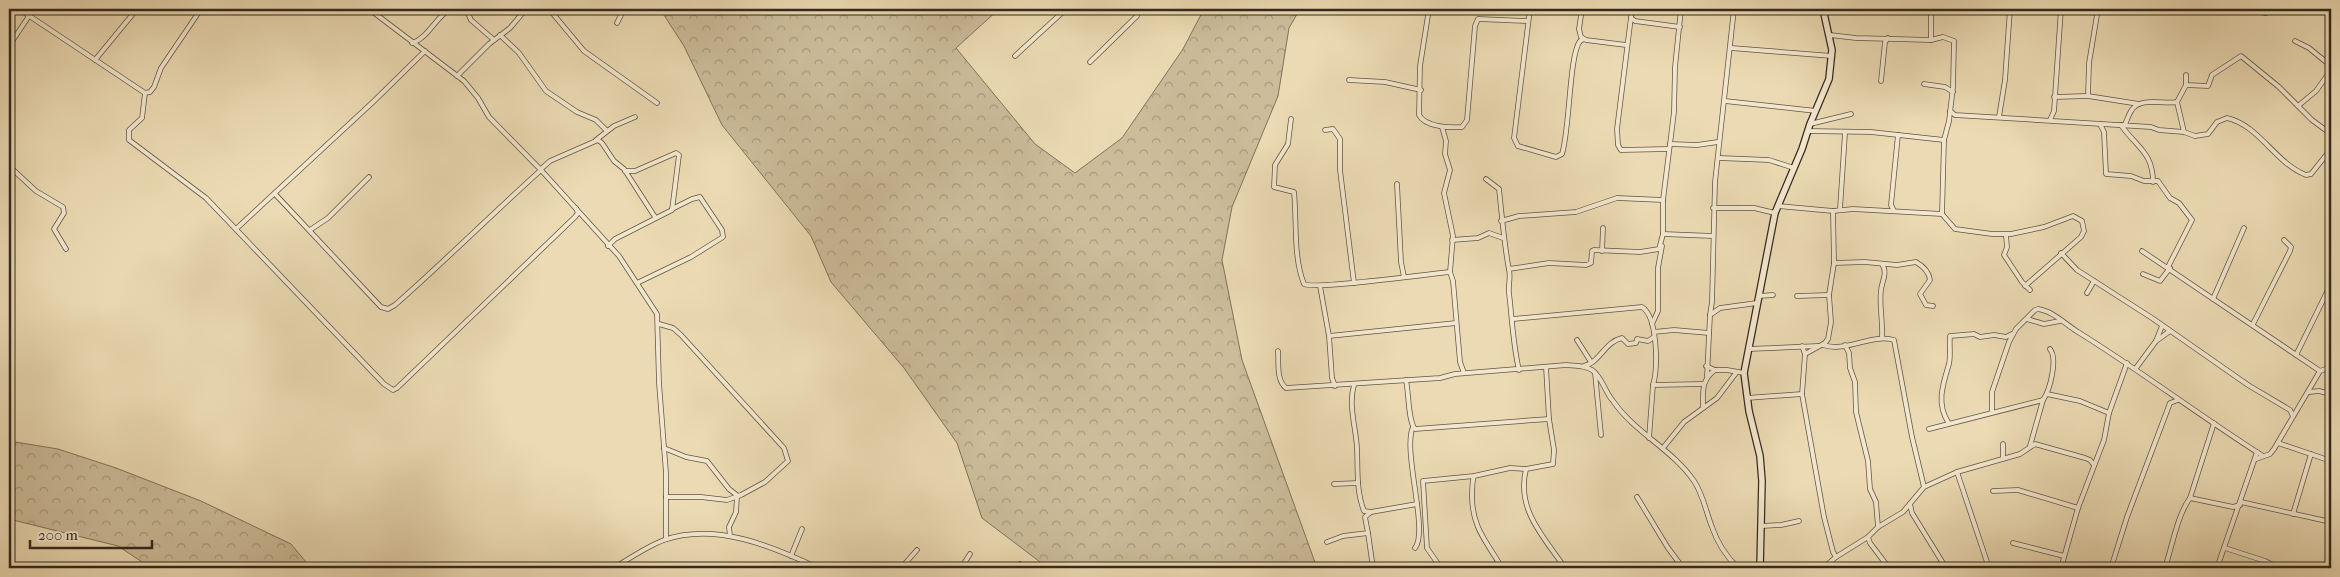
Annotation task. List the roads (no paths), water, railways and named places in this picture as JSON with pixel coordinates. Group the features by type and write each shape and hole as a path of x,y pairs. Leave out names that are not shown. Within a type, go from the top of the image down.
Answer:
{"street":[{"path":"19,9 145,93"},
{"path":"95,60 137,9"},
{"path":"145,93 150,92 154,87 161,68 201,9"},
{"path":"369,9 457,76 478,98 489,117 541,169 584,216 608,246 619,256 657,314 666,497 666,539"},
{"path":"412,43 420,39 432,23 450,9"},
{"path":"466,9 471,20 494,40"},
{"path":"457,76 494,40 510,28 526,9"},
{"path":"549,9 584,50 657,103"},
{"path":"616,9 621,15 617,24"},
{"path":"1015,56 1066,9"},
{"path":"1090,62 1137,16 1137,9"},
{"path":"1429,9 1420,66 1419,117 1425,122 1442,127 1462,127 1467,120 1475,26 1478,19 1528,21"},
{"path":"1530,9 1514,138 1518,146 1556,157 1562,154 1570,109 1576,50 1580,41 1584,39"},
{"path":"1582,9 1579,34 1584,39 1626,44"},
{"path":"1632,9 1626,44 1617,130 1619,148 1669,149"},
{"path":"1652,324 1658,311 1658,268 1662,253 1663,200 1674,112 1675,67 1681,9"},
{"path":"1703,408 1712,302 1714,208 1719,158 1718,142 1731,48 1734,9"},
{"path":"1760,568 1762,481 1760,456 1746,398 1744,373 1776,209 1829,79 1832,56 1830,35 1823,9"},
{"path":"1931,9 1931,40"},
{"path":"1999,117 2006,71 2010,9"},
{"path":"2050,120 2054,111 2061,9"},
{"path":"2088,96 2089,63 2098,9"},
{"path":"2235,9 2266,13 2269,9"},
{"path":"9,46 29,16"},
{"path":"1631,18 1635,21 1680,26"},
{"path":"1630,24 1635,21"},
{"path":"500,35 519,53 546,91 582,115 596,120 608,131"},
{"path":"1830,35 1931,40 1947,37 1954,41 1951,88 1953,92 1944,140 1942,214 1955,229 2006,234 2044,227 2073,216 2078,217 2082,221 2084,231 2081,236 2026,286"},
{"path":"1880,38 1884,42"},
{"path":"1881,81 1884,42 1888,38"},
{"path":"2295,41 2309,48 2331,68 2316,91 2298,106"},
{"path":"1731,48 1832,56"},
{"path":"236,229 425,51"},
{"path":"2186,85 2208,86 2212,75 2241,56 2280,87 2302,110 2331,134"},
{"path":"2184,132 2177,102 2186,85 2186,75"},
{"path":"1349,80 1385,82 1421,90"},
{"path":"1924,84 1951,88"},
{"path":"145,93 143,116 129,130 129,140 196,189 384,384 394,390 575,217 578,213 576,208"},
{"path":"2054,97 2088,96 2139,104 2177,102"},
{"path":"1724,101 1816,111"},
{"path":"2302,110 2303,103"},
{"path":"2122,126 2132,109 2139,104"},
{"path":"1950,111 1956,114 2184,132 2195,136 2204,136 2220,120 2227,118 2237,121 2252,132 2277,156 2299,173 2306,175 2311,174 2331,149"},
{"path":"1810,124 1851,114"},
{"path":"1949,121 1956,114"},
{"path":"275,194 381,306 390,309 550,161 596,140 608,131 635,117"},
{"path":"1291,120 1288,144 1275,165 1274,187 1294,192 1298,227 1296,248 1303,280 1308,286 1354,283 1450,272"},
{"path":"2100,124 2104,132 2106,174 2131,176 2160,182 2170,198 2179,203 2192,220 2160,281 2143,274"},
{"path":"2122,126 2149,158 2153,171 2153,182"},
{"path":"1442,127 1446,141 1445,154 1450,170 1444,193 1452,240 1450,272 1453,281 1460,362 1464,374"},
{"path":"1325,130 1334,129 1340,139 1340,170 1354,283"},
{"path":"1808,131 1872,132 1944,140"},
{"path":"1840,210 1845,133"},
{"path":"1894,211 1891,205 1898,136"},
{"path":"596,140 602,143 614,161 625,171 655,217"},
{"path":"1670,144 1697,145 1718,142"},
{"path":"625,171 635,171 676,153 679,155 672,210"},
{"path":"1719,158 1769,160 1794,168"},
{"path":"2324,158 2331,164"},
{"path":"9,166 36,191 63,207 64,213 54,229 66,249"},
{"path":"310,230 328,218 369,177"},
{"path":"1486,179 1499,188 1501,222 1509,269 1509,291 1519,370"},
{"path":"1397,184 1401,262 1404,277"},
{"path":"608,246 615,239 655,217 700,197 722,230 723,236 691,257 637,282"},
{"path":"1501,222 1519,216 1576,212 1616,198 1663,200"},
{"path":"1886,211 1891,205"},
{"path":"1714,208 1894,211 1942,214"},
{"path":"1831,346 1828,339 1831,322 1829,295 1834,263 1833,211"},
{"path":"575,217 584,216"},
{"path":"1602,251 1603,228"},
{"path":"2212,299 2244,228"},
{"path":"1452,240 1472,239 1489,233 1503,238"},
{"path":"1663,234 1713,236"},
{"path":"2006,234 2007,247 2004,255 2030,290"},
{"path":"2253,324 2290,251 2291,247 2284,240"},
{"path":"1509,269 1548,263 1586,265 1591,263 1592,251 1653,251 1661,245"},
{"path":"2142,251 2169,267 2212,299 2253,324 2320,371"},
{"path":"2061,253 2077,270 2248,385 2290,410 2293,416"},
{"path":"1834,263 1897,265 1916,262 1924,267 1930,280 1920,294 1926,305 1933,306"},
{"path":"1881,263 1885,270 1881,289 1884,326 1882,338"},
{"path":"2087,293 2094,281"},
{"path":"2296,355 2331,284"},
{"path":"1320,286 1330,336 1332,380 1335,386"},
{"path":"1759,296 1773,295"},
{"path":"1797,296 1829,295"},
{"path":"1712,302 1720,308"},
{"path":"1710,314 1720,308 1757,303"},
{"path":"1513,318 1640,306 1648,311 1655,334 1656,367 1649,438"},
{"path":"1948,422 1942,412 1941,396 1949,363 1951,335 1974,334 1982,337 1992,335 2006,337 2012,334 2038,309 2048,312 2136,368 2178,400 2263,456"},
{"path":"2027,319 2044,324 2060,321"},
{"path":"1330,336 1456,323"},
{"path":"658,324 673,328 681,335 786,452 788,463 765,482 737,497 722,500 701,497 666,497"},
{"path":"2156,342 2162,326"},
{"path":"1584,366 1593,361 1603,349 1618,339 1622,338 1628,344 1636,343 1637,339 1648,341 1655,334 1674,330 1709,333"},
{"path":"2136,368 2156,342 2170,331"},
{"path":"1992,412 1992,392 2012,334"},
{"path":"1748,349 1845,345 1864,343 1882,338 1894,340 1897,346 1912,437 1924,487"},
{"path":"1805,354 1828,339"},
{"path":"1577,340 1593,361 1601,434"},
{"path":"1845,345 1849,353 1850,368 1855,382 1856,412 1868,461 1870,489 1876,502 1878,527"},
{"path":"1802,346 1805,354 1802,394 1824,517 1836,557"},
{"path":"2030,446 2043,400 2047,394 2055,359 2050,348"},
{"path":"1278,351 1279,376 1286,388 1440,378 1464,374 1566,365 1584,366 1594,372 1617,407 1649,438 1663,448 1695,482 1712,529 1720,545 1738,568"},
{"path":"2061,568 2078,508 2104,440 2109,413 2128,363"},
{"path":"1706,366 1715,370 1744,373"},
{"path":"1441,568 1427,548 1423,481 1474,476 1510,468 1526,469 1553,464 1554,450 1549,419 1546,367"},
{"path":"2256,459 2270,454 2320,371 2331,367"},
{"path":"1707,376 1715,370"},
{"path":"1663,448 1684,422 1717,398 1736,373"},
{"path":"1406,380 1409,396 1410,423 1413,427 1412,455 1419,542 1415,548"},
{"path":"2314,381 2319,391"},
{"path":"1653,385 1704,384"},
{"path":"1354,385 1352,401 1357,448 1358,483 1373,568"},
{"path":"1596,390 1606,389"},
{"path":"2309,392 2319,391 2331,394"},
{"path":"1746,398 1802,394"},
{"path":"2047,394 2080,401 2109,413"},
{"path":"1929,428 2043,400"},
{"path":"2111,568 2164,414 2170,402 2178,400"},
{"path":"2290,410 2297,409"},
{"path":"1413,427 1420,430 1549,419"},
{"path":"2165,568 2179,521 2190,498 2214,423"},
{"path":"2278,443 2331,461"},
{"path":"2003,444 2003,458"},
{"path":"1823,568 1836,557 1868,537 1878,527 1898,516 1924,487 1957,472 1987,465 2003,458 2020,454 2030,446 2038,444 2090,460 2094,465"},
{"path":"664,448 686,458 707,461 737,497 736,512 729,527 730,536"},
{"path":"2217,568 2257,452"},
{"path":"2293,514 2311,454"},
{"path":"1526,469 1524,494 1528,511 1538,531 1565,568"},
{"path":"1957,472 1989,568"},
{"path":"1474,476 1472,501 1475,521 1480,535 1502,568"},
{"path":"1334,484 1358,483"},
{"path":"1993,491 2018,490 2078,508"},
{"path":"1637,497 1668,548 1683,568"},
{"path":"2190,498 2233,507 2238,511"},
{"path":"1364,511 1371,512 1417,504"},
{"path":"1910,504 1912,513 1946,568"},
{"path":"2233,507 2240,504 2331,522"},
{"path":"1365,517 1371,512"},
{"path":"1761,526 1781,525 1799,521"},
{"path":"791,556 802,529"},
{"path":"1327,542 1343,536 1368,533"},
{"path":"614,568 639,552 666,539 704,535 730,536 791,556 818,568"},
{"path":"1868,537 1870,543 1889,568"},
{"path":"2013,543 2064,556"},
{"path":"2225,548 2265,561 2279,568"},
{"path":"902,568 917,550"},
{"path":"961,568 970,554"}]}
